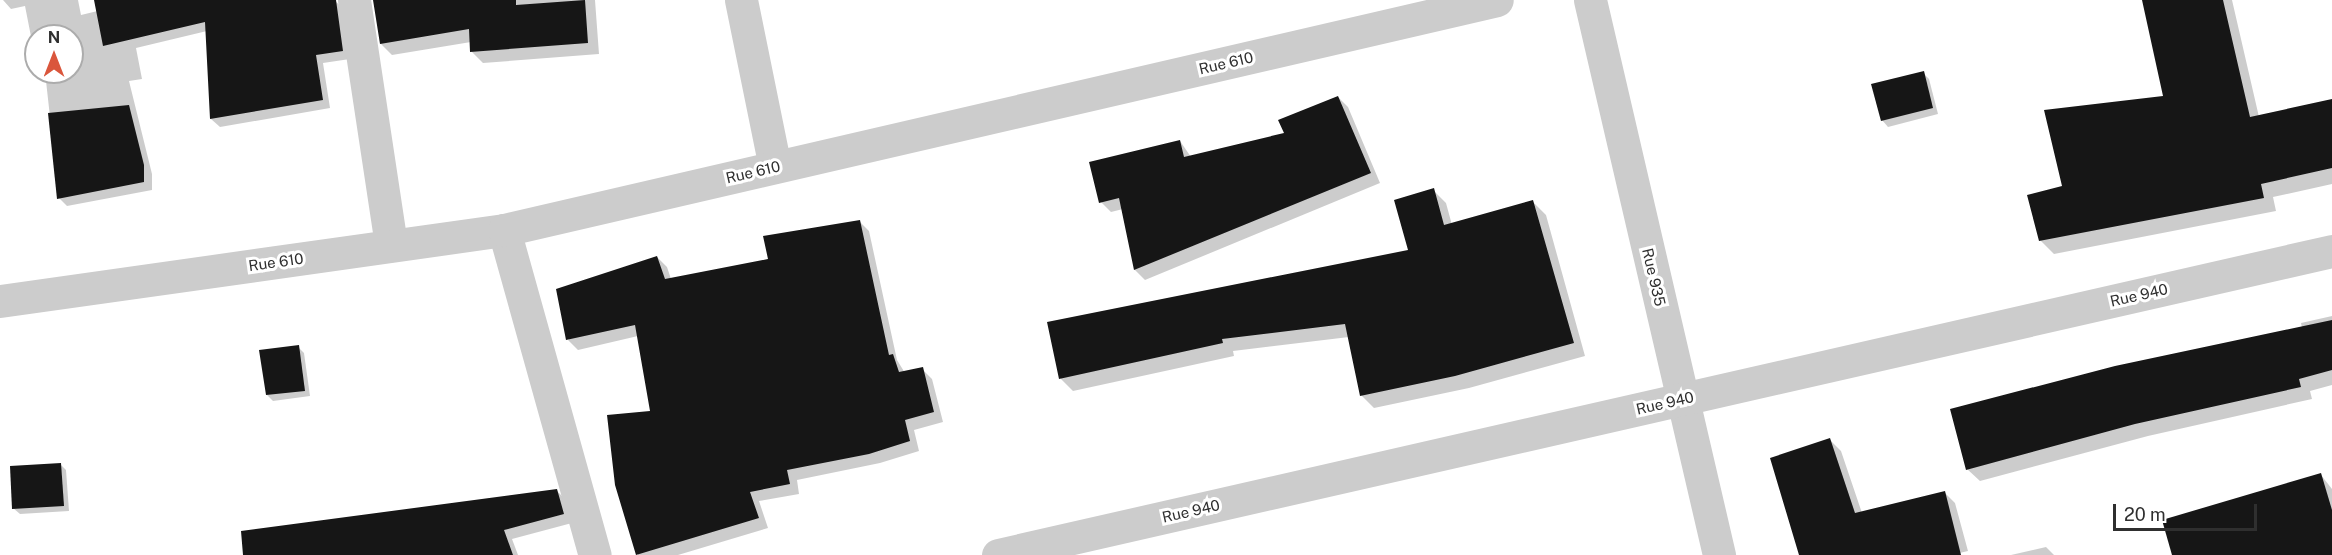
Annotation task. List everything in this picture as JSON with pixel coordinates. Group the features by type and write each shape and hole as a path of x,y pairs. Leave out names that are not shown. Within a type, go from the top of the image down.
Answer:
{"street":[{"path":"354,0 391,245"},
{"path":"741,0 775,167"},
{"name":"Rue 610","path":"0,301 504,230 1497,0"},
{"name":"Rue 935","path":"1590,0 1719,555"},
{"path":"504,230 596,555"},
{"name":"Rue 940","path":"998,555 2332,251"}],"building":[{"path":"94,0 336,0 343,51 316,55 323,100 210,119 205,22 103,46"},
{"path":"373,0 516,0 516,5 585,0 588,43 470,52 469,29 380,44"},
{"path":"2142,0 2223,0 2250,117 2332,99 2332,168 2261,184 2264,198 2039,241 2027,195 2062,186 2044,110 2163,96"},
{"path":"1924,71 1933,108 1881,121 1871,84"},
{"path":"1338,96 1371,173 1134,270 1119,198 1099,203 1089,162 1180,140 1184,157 1284,133 1278,120"},
{"path":"129,105 144,165 144,182 57,199 48,113"},
{"path":"1434,188 1444,225 1533,200 1574,343 1455,376 1360,396 1345,324 1222,339 1223,343 1059,379 1047,322 1408,250 1394,200"},
{"path":"860,220 889,355 893,354 899,372 923,367 934,412 905,420 910,441 869,454 787,470 790,484 750,492 759,518 636,555 615,485 607,415 650,411 635,325 566,340 556,289 657,256 665,279 768,259 763,236"},
{"path":"2332,320 2332,370 2299,379 2301,387 2135,424 1966,470 1950,409 2115,366"},
{"path":"299,345 305,391 266,395 259,350"},
{"path":"1830,438 1855,513 1945,491 1961,555 1799,555 1770,458"},
{"path":"61,463 64,506 12,509 10,466"},
{"path":"2321,473 2332,510 2332,555 2172,555 2162,520"},
{"path":"557,489 564,514 504,530 513,555 243,555 241,531"}]}
